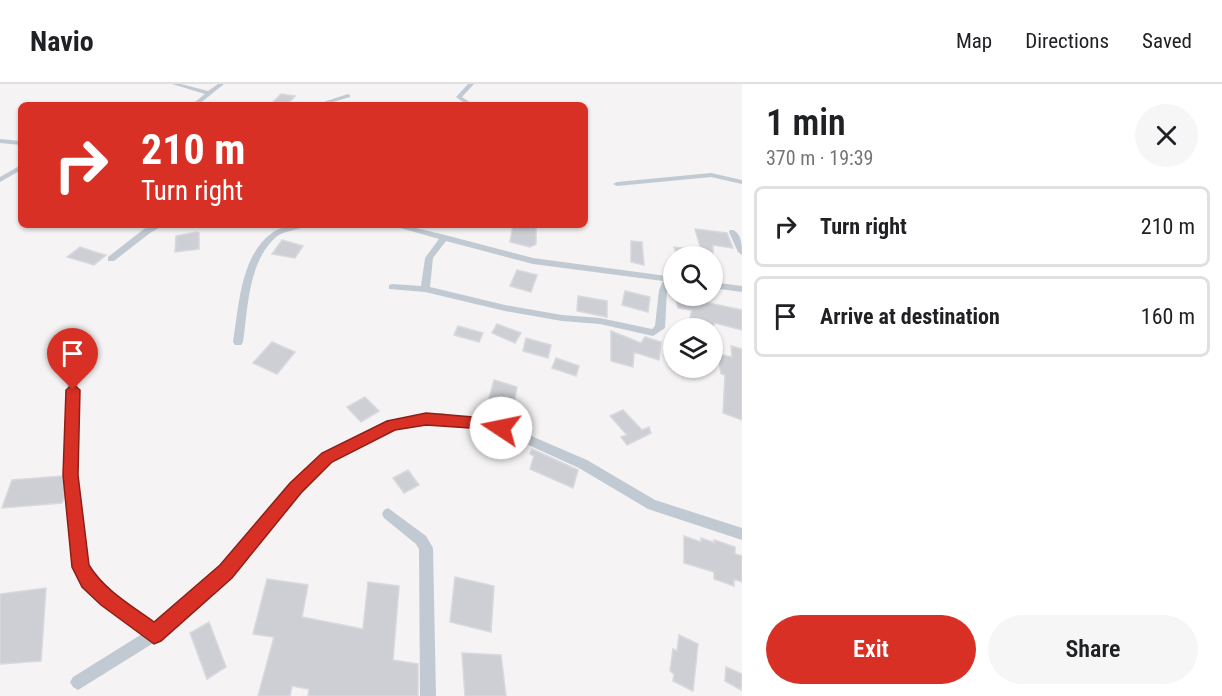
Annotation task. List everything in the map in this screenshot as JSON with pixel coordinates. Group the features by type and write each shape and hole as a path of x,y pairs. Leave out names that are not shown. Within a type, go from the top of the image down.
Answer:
{"street":[{"path":"175,84 208,93"},
{"path":"198,102 221,84"},
{"path":"466,102 459,97 471,84"},
{"path":"327,102 348,96"},
{"path":"0,141 18,143"},
{"path":"0,180 18,169"},
{"path":"617,184 711,175 742,182"},
{"path":"111,259 154,228"},
{"path":"238,342 247,283 257,257 272,236 294,228"},
{"path":"407,228 495,253 533,261 663,279"},
{"path":"734,232 742,252"},
{"path":"425,289 429,258 445,237"},
{"path":"723,286 742,289"},
{"path":"392,287 425,289 505,308 562,318 600,321 653,333 660,328 663,290"},
{"path":"73,369 71,475 81,567 88,580 107,598 154,634"},
{"path":"78,682 154,634 226,571 296,488 327,458 392,425 426,419 485,423 518,434 582,464 652,505 742,534"},
{"path":"388,514 421,540 426,548 428,696"}],"building":[{"path":"281,94 295,96 290,102 273,102"},
{"path":"512,228 536,228 536,244 530,247 510,242"},
{"path":"695,229 727,233 733,248 713,245 700,246"},
{"path":"199,233 199,249 175,252 176,236"},
{"path":"282,240 303,246 295,258 272,254"},
{"path":"631,241 642,242 644,265 631,262"},
{"path":"80,247 106,255 94,265 67,257"},
{"path":"517,270 537,275 531,292 510,286"},
{"path":"625,291 650,297 648,312 622,305"},
{"path":"578,296 607,301 607,317 577,311"},
{"path":"678,306 723,306 742,310 742,330 723,325 723,318 690,318 692,310"},
{"path":"497,324 521,333 515,343 492,333"},
{"path":"458,326 483,333 479,342 454,335"},
{"path":"611,331 641,343 645,337 661,342 659,360 634,352 633,367 611,361"},
{"path":"526,338 551,345 548,358 523,351"},
{"path":"272,342 295,352 277,374 253,363"},
{"path":"731,346 742,349 742,420 723,413 725,375 723,374 723,355 732,357"},
{"path":"556,358 579,366 576,376 552,368"},
{"path":"494,380 517,387 514,403 489,399"},
{"path":"365,397 379,411 361,422 347,407"},
{"path":"623,410 642,430 649,427 651,433 627,445 621,437 627,435 610,416"},
{"path":"532,449 578,470 573,488 530,469 534,456 530,454"},
{"path":"408,470 419,485 404,493 393,478"},
{"path":"63,476 65,495 62,503 2,508 12,480"},
{"path":"684,536 701,542 701,538 715,543 714,540 735,547 735,554 742,556 742,582 734,579 734,586 714,579 714,572 684,563"},
{"path":"455,577 494,586 491,632 450,622"},
{"path":"267,579 308,585 302,617 363,629 368,582 399,586 393,660 418,664 418,696 308,696 309,689 292,686 290,696 258,696 274,637 253,634"},
{"path":"46,588 41,661 0,664 0,594"},
{"path":"209,622 226,667 207,679 190,633"},
{"path":"679,635 698,644 693,691 673,681 674,674 670,671 673,649 677,651"},
{"path":"462,653 501,655 506,696 465,696"},
{"path":"726,667 742,674 741,690 725,681"}],"route":[{"path":"73,390 71,475 81,567 88,580 107,598 154,634 209,589 296,488 327,458 392,425 426,419 441,418 485,423 501,428"}]}
